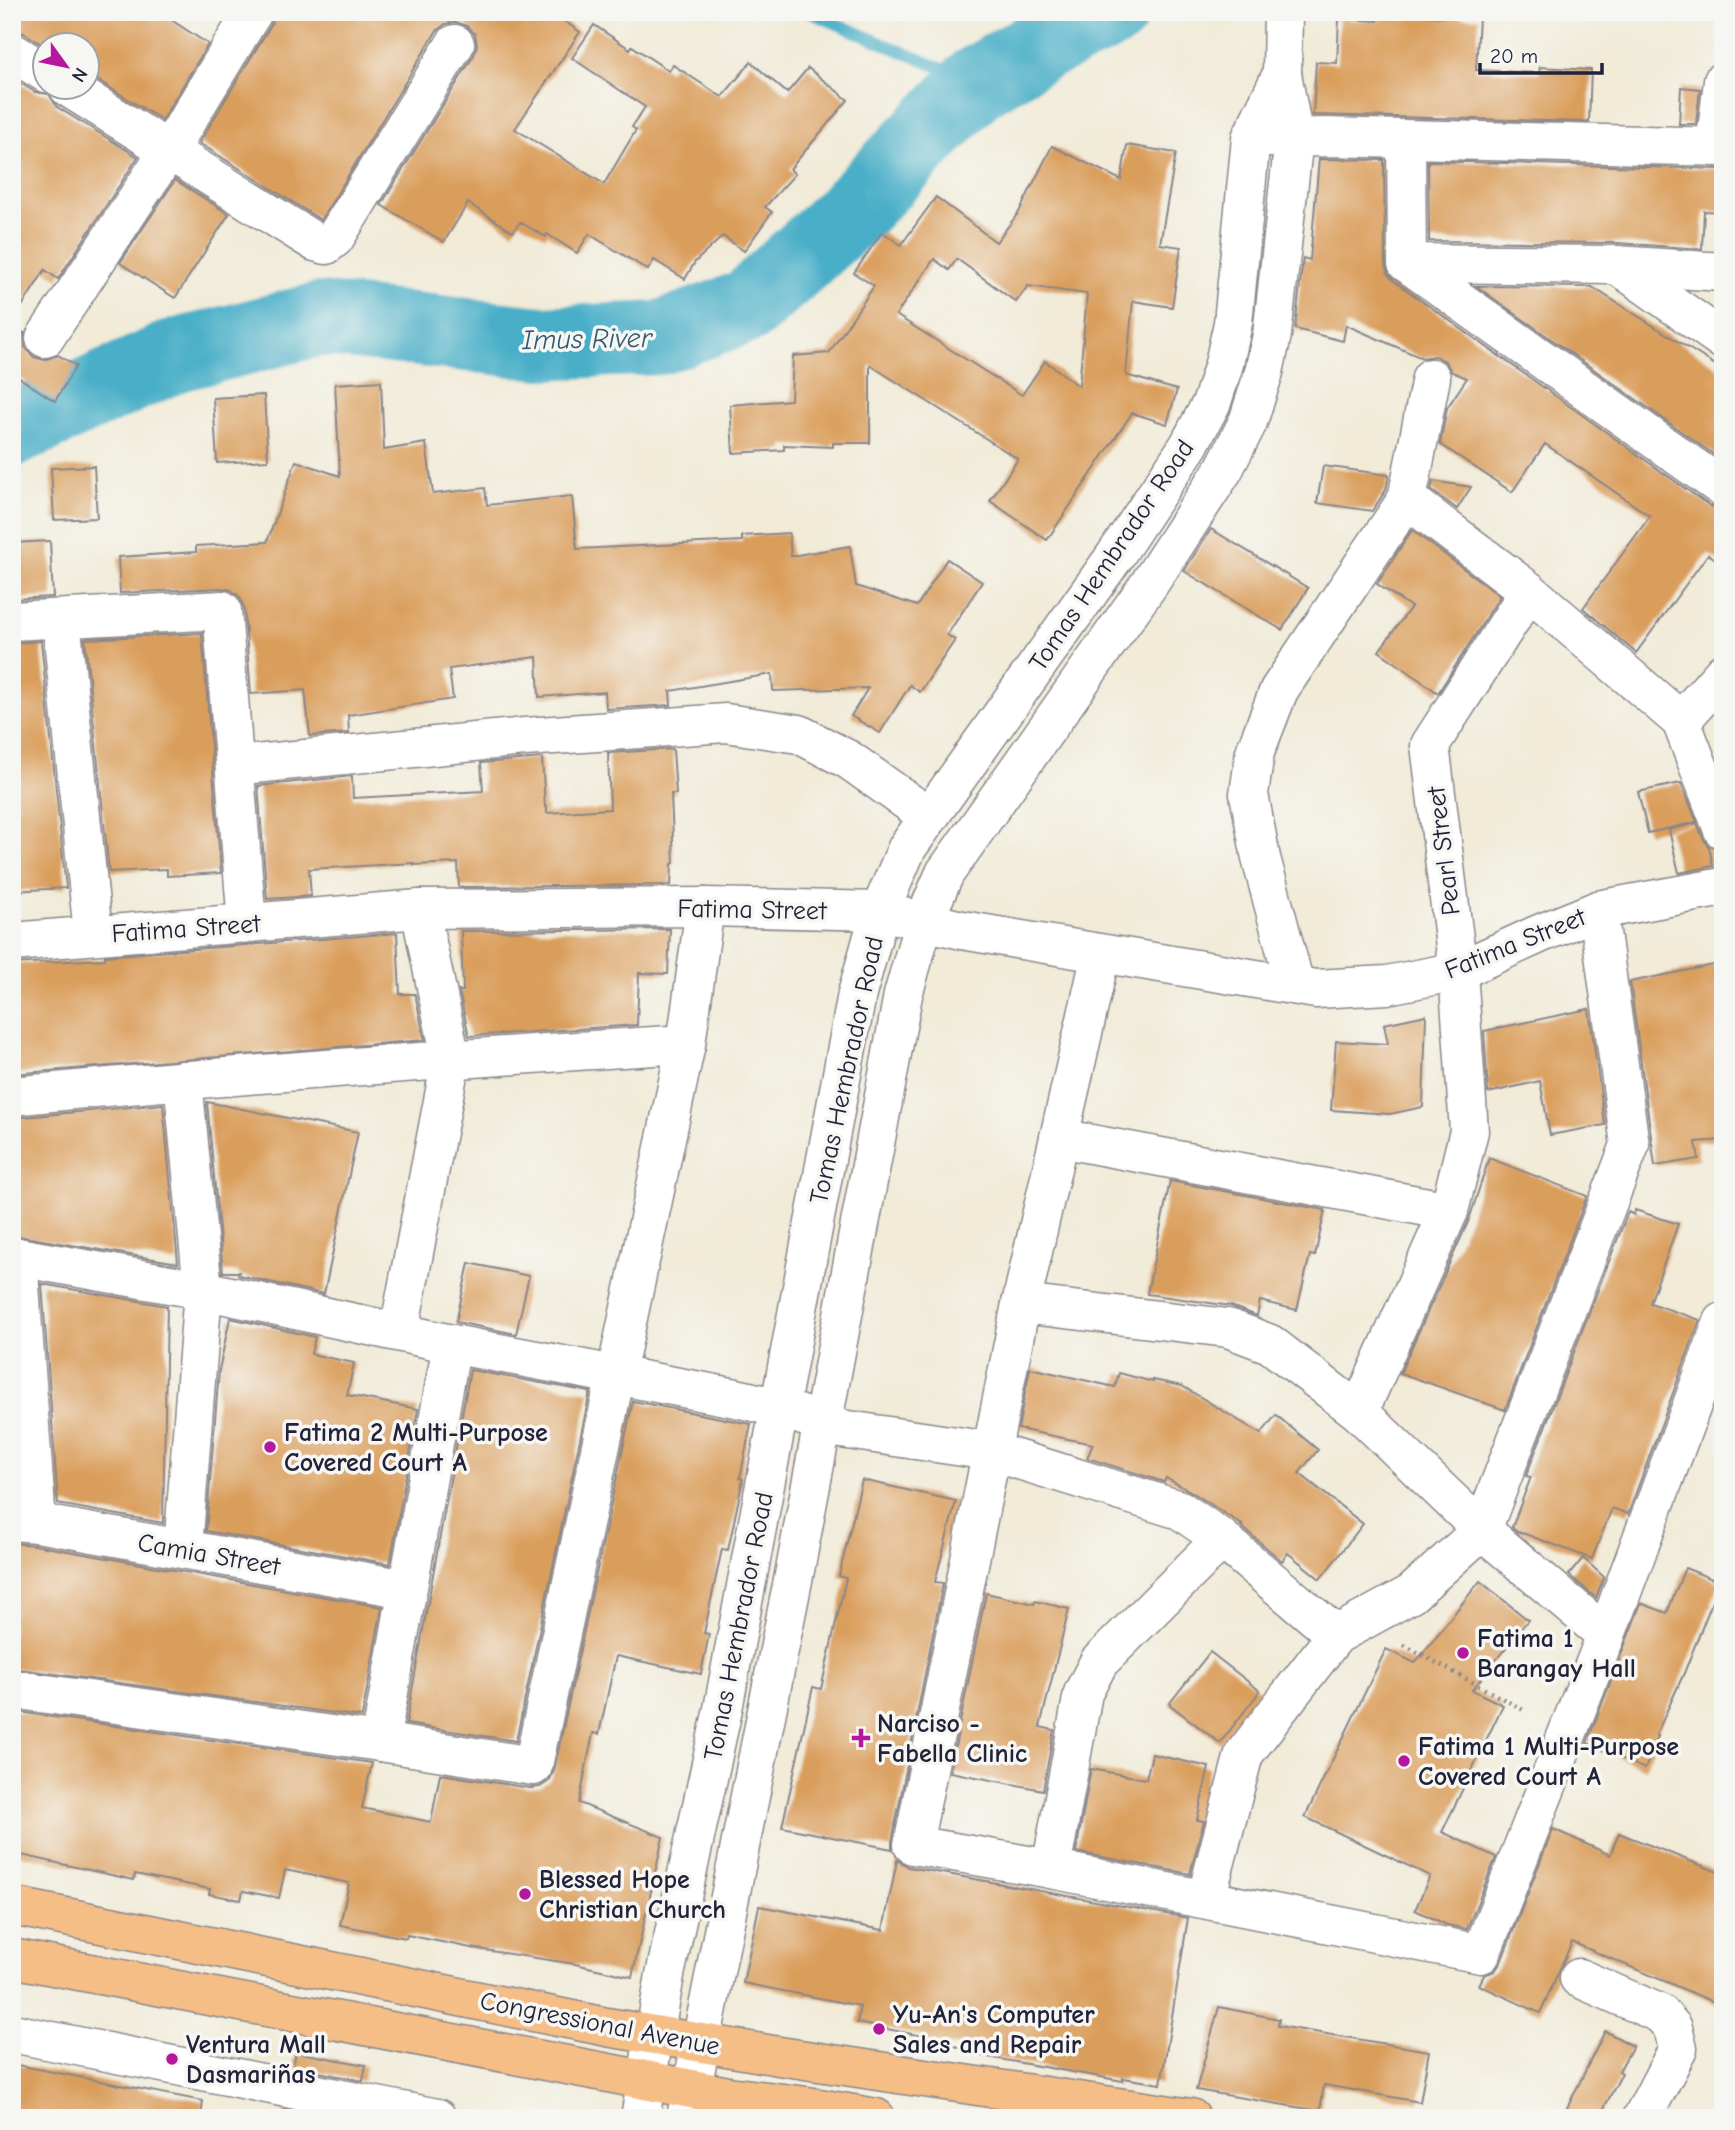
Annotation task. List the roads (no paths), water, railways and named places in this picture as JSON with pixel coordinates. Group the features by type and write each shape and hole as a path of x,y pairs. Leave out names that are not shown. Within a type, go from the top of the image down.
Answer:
{"main road":[{"name":"Congressional Avenue","path":"12,1906 653,2034 793,2058 1191,2118"},
{"name":"Congressional Avenue","path":"12,1958 645,2080 689,2103 728,2096 876,2118"},
{"path":"739,2118 807,2106"}],"street":[{"path":"45,338 169,150 253,12"},
{"name":"Tomas Hembrador Road","path":"689,2103 796,1565 903,995 924,921 945,873 1149,584 1224,469 1248,422 1264,372 1272,335 1294,138 1282,65 1283,12"},
{"path":"92,102 315,242 326,245 335,238 454,44"},
{"path":"12,52 32,64"},
{"name":"Tomas Hembrador Road","path":"640,2118 653,2034 723,1709 857,994 880,911 907,848 1115,556 1189,446 1212,402 1233,323 1251,138 1282,65"},
{"path":"1251,138 1719,147 1723,81"},
{"path":"1406,140 1407,263"},
{"path":"1407,263 1617,265 1723,272"},
{"path":"1407,263 1723,488"},
{"path":"1617,265 1723,340"},
{"path":"1295,985 1261,858 1249,794 1255,752 1279,690 1407,499 1431,378"},
{"path":"1407,499 1529,591 1681,721 1723,830"},
{"name":"Pearl Street","path":"1359,1412 1449,1210 1469,1131 1458,971 1430,745 1529,591"},
{"path":"12,621 222,610 247,924"},
{"path":"61,619 93,934"},
{"path":"1681,721 1723,673"},
{"path":"235,766 525,737 726,723 799,734 849,760 928,816"},
{"name":"Fatima Street","path":"12,942 419,909 705,907 880,911 961,930 1316,989 1387,985 1458,971 1598,910 1723,887"},
{"path":"12,1689 533,1766 686,1044 705,907"},
{"path":"399,1331 450,1059 419,909"},
{"path":"1206,1899 1244,1754 1336,1635 1411,1594 1482,1530 1630,1144 1598,910"},
{"path":"1101,954 1021,1304 913,1845 1051,1869 1481,1954 1606,1635 1723,1322"},
{"path":"12,1096 450,1059 686,1044"},
{"path":"183,1080 203,1290 183,1549"},
{"path":"1059,1138 1449,1210"},
{"path":"25,1522 15,1257 203,1290 452,1344 779,1408 822,1423 863,1433 990,1451 1180,1510 1222,1539 1336,1635"},
{"path":"1021,1304 1228,1328 1270,1344 1359,1412 1482,1530 1606,1635"},
{"path":"380,1742 452,1344"},
{"name":"Camia Street","path":"25,1522 406,1589"},
{"path":"1051,1869 1083,1693 1099,1662 1222,1539"},
{"path":"1579,1978 1661,2014 1673,2028 1678,2049 1642,2118"},
{"path":"12,2033 437,2118"},
{"name":"Congressional Avenue","path":"689,2103 739,2118"}],"waterway":[{"path":"809,12 976,83"},
{"name":"Imus River","path":"12,430 174,356 320,319 541,343 659,338 748,306 848,215 976,83 1039,46 1112,12"}],"place":[{"name":"Fatima 2 Multi-Purpose Covered Court A","path":"270,1447"},
{"name":"Fatima 1 Barangay Hall","path":"1463,1653"},
{"name":"Narciso - Fabella Clinic","path":"861,1738"},
{"name":"Fatima 1 Multi-Purpose Covered Court A","path":"1404,1761"},
{"name":"Blessed Hope Christian Church","path":"525,1894"},
{"name":"Yu-An's Computer Sales and Repair","path":"879,2029"},
{"name":"Ventura Mall Dasmariñas","path":"172,2059"}]}
